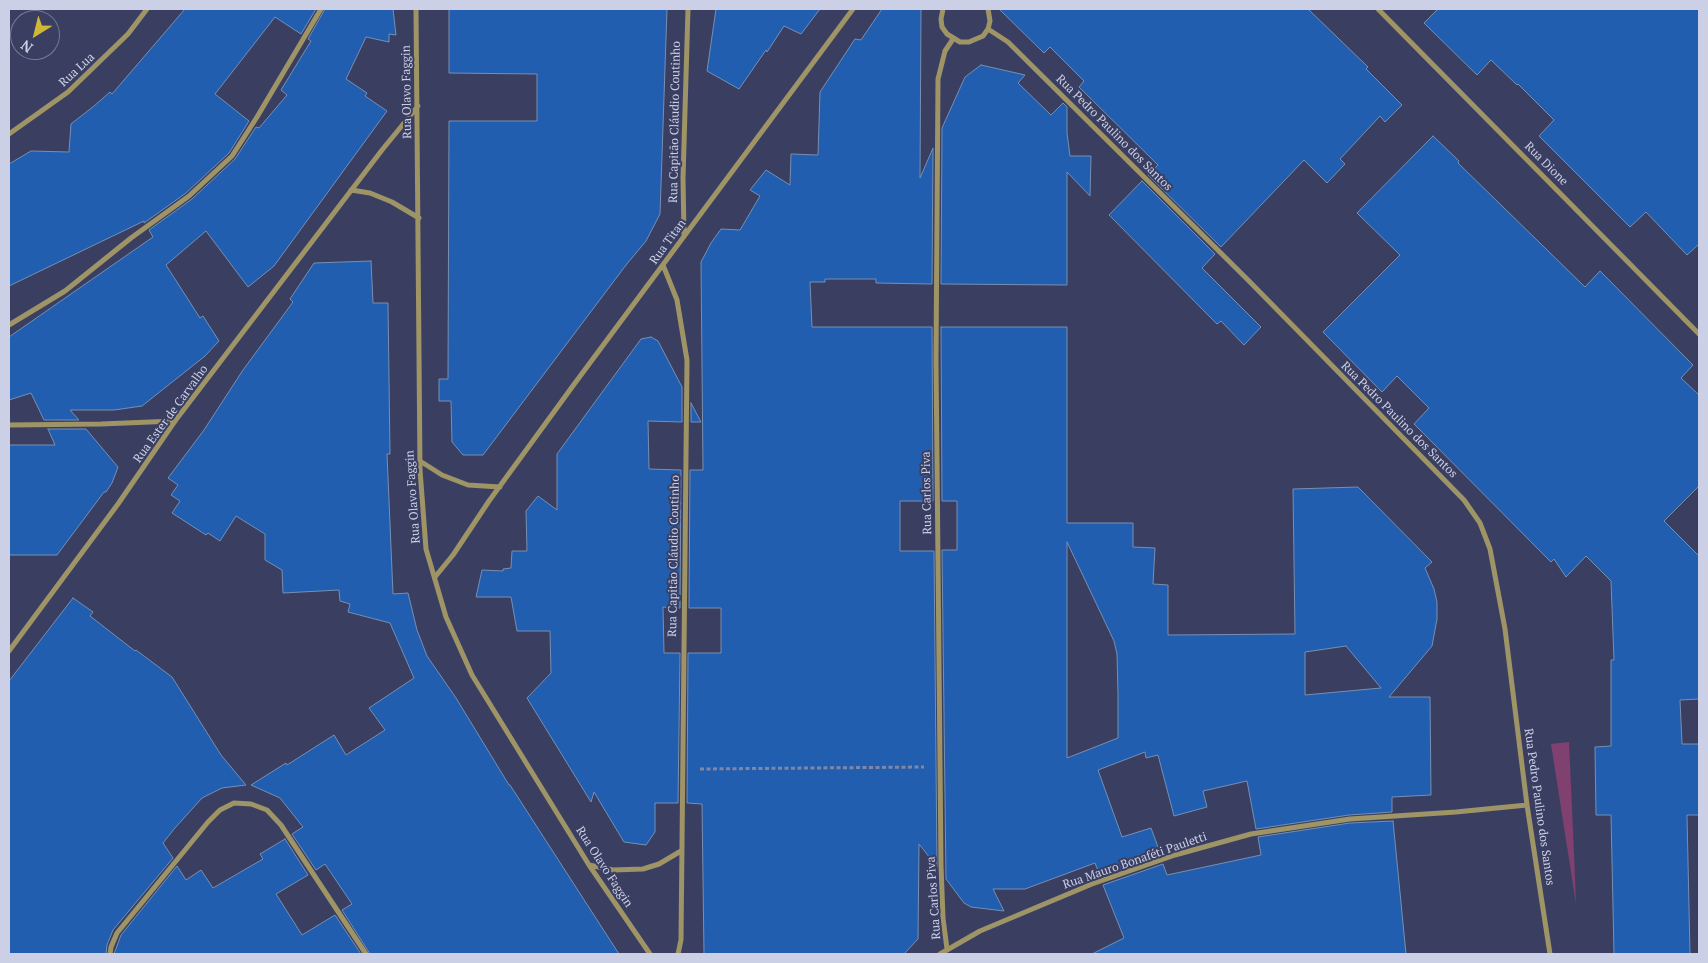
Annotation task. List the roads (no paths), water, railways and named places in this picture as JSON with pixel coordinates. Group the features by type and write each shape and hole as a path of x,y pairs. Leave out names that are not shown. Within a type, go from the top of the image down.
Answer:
{"street":[{"name":"Rua Lua","path":"9,134 68,92 128,34 147,9"},
{"path":"9,325 65,291 131,238 189,196 232,156 321,9"},
{"name":"Rua Olavo Faggin","path":"416,9 420,461 426,549 446,617 472,674 589,865 650,954"},
{"name":"Rua Capitão Cláudio Coutinho","path":"684,236 683,178 688,9"},
{"name":"Rua Titan","path":"435,576 852,9"},
{"path":"943,9 942,27 947,34 960,42 969,42 983,36 988,29 990,21 988,9"},
{"name":"Rua Dione","path":"1378,9 1699,334"},
{"name":"Rua Pedro Paulino dos Santos","path":"988,29 1008,42 1248,280 1464,500 1480,523 1490,549 1506,629 1527,805 1550,954"},
{"name":"Rua Carlos Piva","path":"948,949 943,918 936,360 938,79 945,51 953,39"},
{"name":"Rua Ester de Carvalho","path":"9,651 118,504 175,421 418,105"},
{"path":"351,190 370,193 392,202 419,218"},
{"name":"Rua Capitão Cláudio Coutinho","path":"663,265 677,300 687,360 681,940 678,954"},
{"path":"9,425 175,421"},
{"path":"420,461 442,475 468,485 500,488"},
{"path":"110,954 110,946 117,933 208,822 220,810 234,804 251,804 267,810 281,825 366,954"},
{"name":"Rua Mauro Bonaféti Pauletti","path":"940,954 980,931 1092,884 1175,855 1251,834 1350,819 1527,805"},
{"path":"589,865 613,870 643,869 659,864 681,851"}]}
